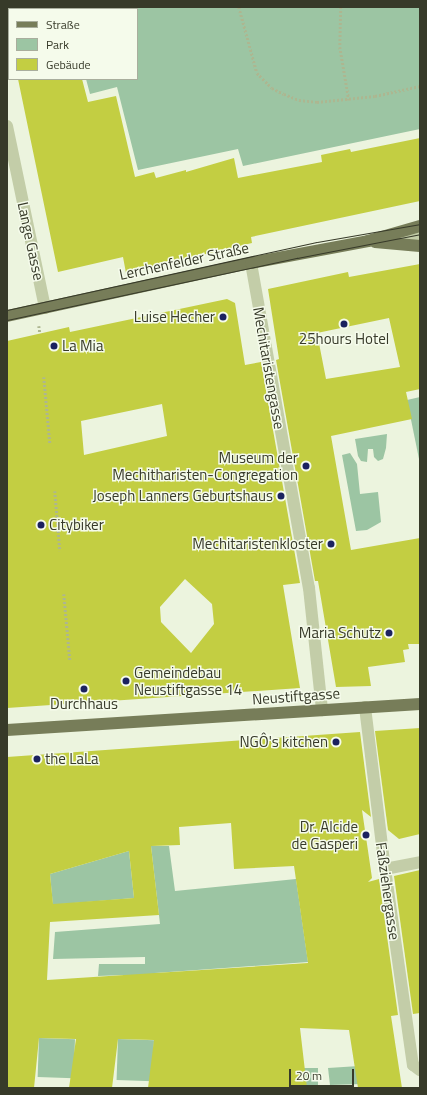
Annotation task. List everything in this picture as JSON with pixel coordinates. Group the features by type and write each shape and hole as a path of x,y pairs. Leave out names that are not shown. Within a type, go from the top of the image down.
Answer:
{"main road":[{"name":"Lerchenfelder Straße","path":"7,316 250,263 368,241 420,226"},
{"name":"Lerchenfelder Straße","path":"368,241 420,246"},
{"name":"Neustiftgasse","path":"7,730 420,704"}],"street":[{"name":"Lange Gasse","path":"7,126 44,308"},
{"name":"Lerchenfelder Straße","path":"368,241 420,234"},
{"name":"Mechitaristengasse","path":"250,263 309,588 322,710"},
{"name":"Faßziehergasse","path":"365,707 385,869 413,1065 420,1070"},
{"path":"385,869 420,862"}],"path":[{"path":"240,7 253,63 257,73 272,88 299,100 317,102 350,100 420,86"},
{"path":"341,7 340,47 350,100"},
{"path":"44,377 50,443"},
{"path":"55,491 60,551"},
{"path":"64,594 70,660"}],"green space":[{"path":"420,7 420,129 243,166 238,149 138,170 117,87 90,94 86,80 138,80 138,8 123,8"},
{"path":"420,397 420,464 407,400"},
{"path":"387,434 386,448 383,459 378,461 374,457 373,449 368,449 367,462 361,461 358,456 355,439"},
{"path":"350,453 357,464 360,494 378,492 381,522 367,530 356,531 342,455"},
{"path":"151,846 169,846 175,891 296,879 308,962 155,973 156,1016 124,995 123,975 98,976 99,964 145,964 145,957 53,959 55,932 160,924"},
{"path":"129,851 134,898 53,906 50,874"},
{"path":"39,1038 75,1039 74,1078 38,1077"},
{"path":"118,1039 154,1040 153,1081 117,1080"},
{"path":"359,1066 362,1084 330,1085 328,1068"},
{"path":"287,1068 318,1068 318,1087 287,1087"}],"building":[{"path":"18,80 82,80 88,102 116,96 135,177 154,172 156,178 186,170 186,172 234,158 238,178 322,162 321,155 350,149 351,152 420,138 420,201 251,237 252,243 126,273 123,257 58,272"},
{"path":"420,264 420,389 406,392 412,419 331,436 351,550 420,538 420,644 408,644 409,649 403,650 405,662 368,667 371,686 336,687 318,581 315,581 276,360 279,359 268,289 348,272 349,277","holes":["389,318 400,367 326,379 317,333"]},
{"path":"227,299 235,303 245,365 261,362 300,583 283,585 300,688 7,708 7,341 69,327 70,332","holes":["162,404 167,436 84,455 81,421","185,579 212,604 214,624 191,653 161,622 160,607"]},
{"path":"420,728 420,834 399,839 388,830 375,731"},
{"path":"360,732 371,817 362,810 372,878 368,882 379,879 398,1015 391,1016 402,1088 358,1088 349,1030 300,1028 307,1088 148,1088 154,1040 118,1039 112,1088 69,1088 76,1039 39,1038 34,1088 7,1088 7,757","holes":["231,823 234,869 294,866 308,963 47,980 50,922 159,915 151,846 180,845 179,827","129,851 134,898 53,904 50,874"]},
{"path":"420,870 420,1013 413,1014 394,876"}],"tram line":[{"path":"7,310 317,242 420,224"},
{"path":"7,320 297,258 420,234"}],"place":[{"name":"Luise Hecher","path":"223,317"},
{"name":"25hours Hotel","path":"344,324"},
{"name":"La Mia","path":"54,346"},
{"name":"Museum der Mechitharisten-Congregation","path":"306,466"},
{"name":"Joseph Lanners Geburtshaus","path":"281,496"},
{"name":"Citybiker","path":"41,525"},
{"name":"Mechitaristenkloster","path":"331,544"},
{"name":"Maria Schutz","path":"389,633"},
{"name":"Gemeindebau Neustiftgasse 14","path":"126,681"},
{"name":"Durchhaus","path":"84,689"},
{"name":"NGÔ's kitchen","path":"336,742"},
{"name":"the LaLa","path":"37,759"},
{"name":"Dr. Alcide de Gasperi","path":"366,835"}]}
